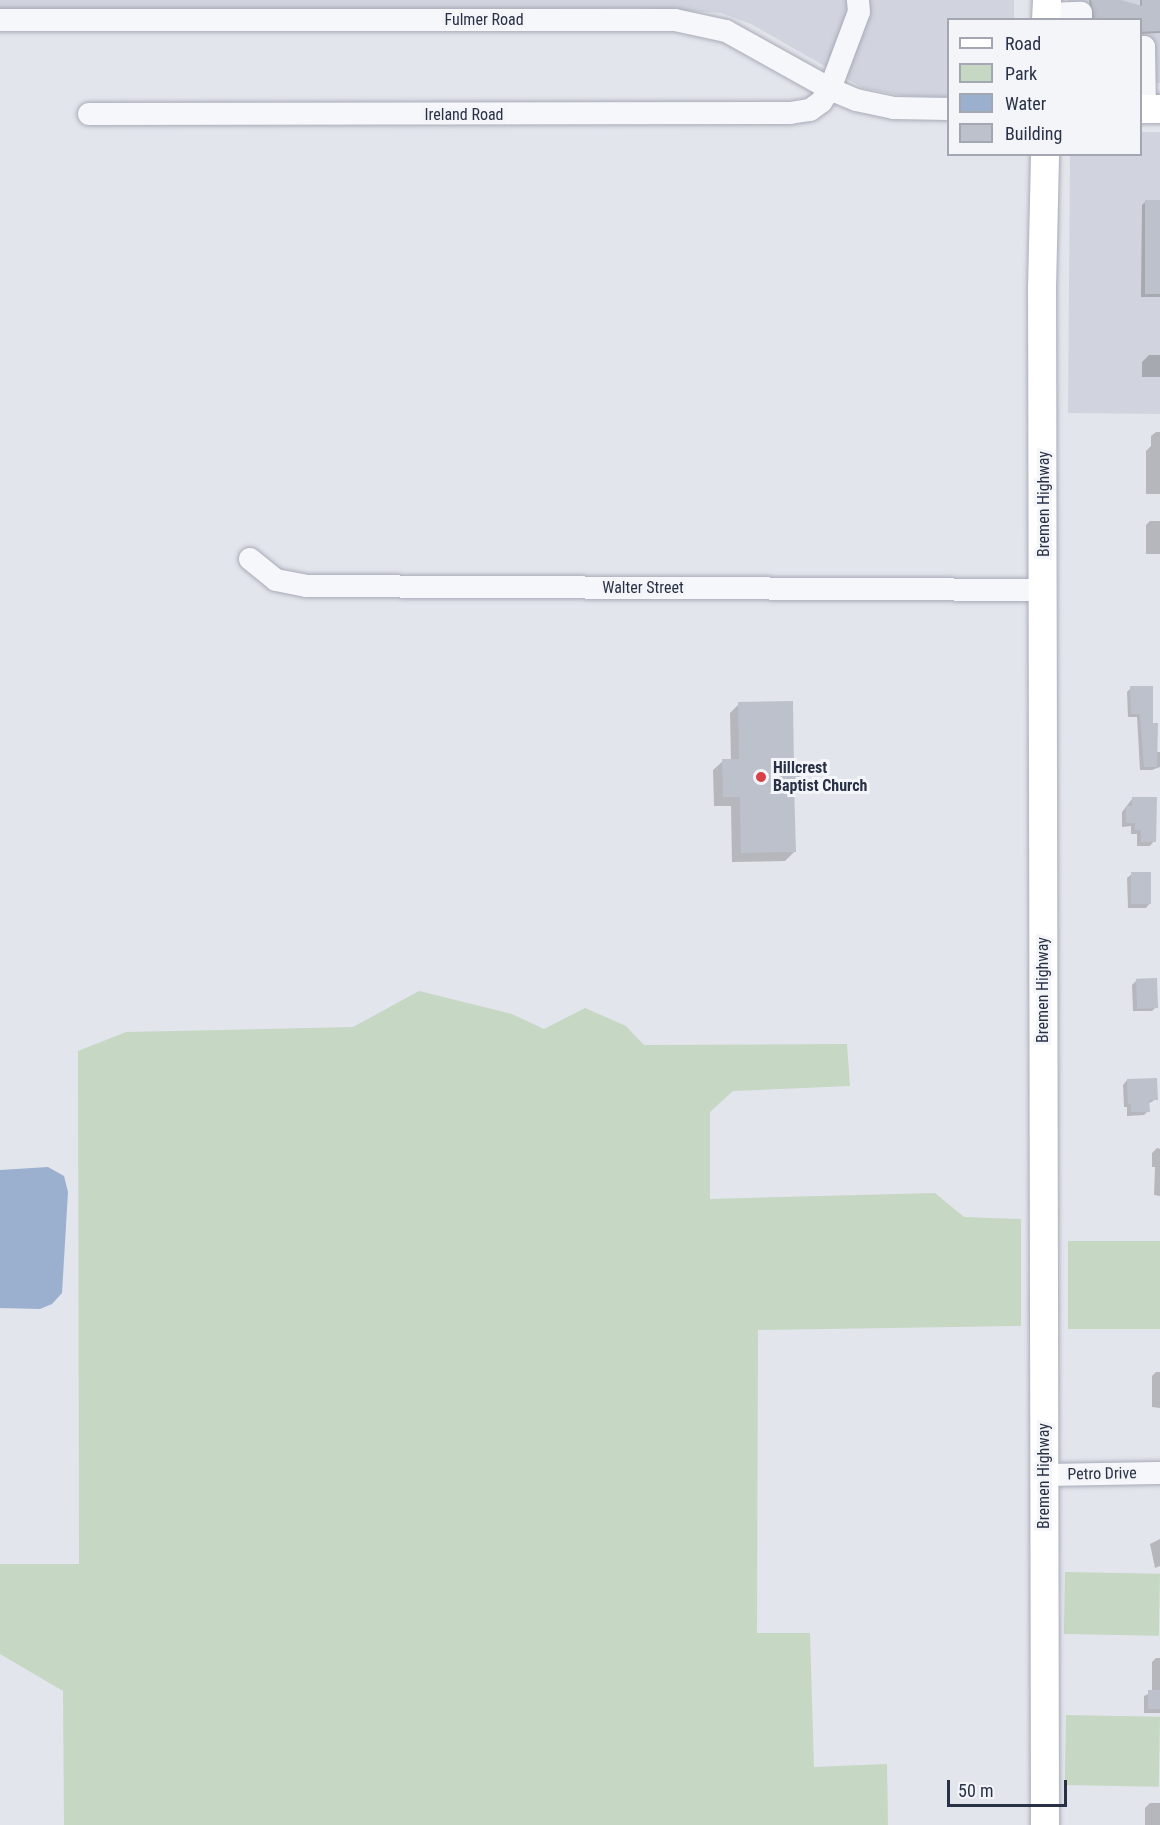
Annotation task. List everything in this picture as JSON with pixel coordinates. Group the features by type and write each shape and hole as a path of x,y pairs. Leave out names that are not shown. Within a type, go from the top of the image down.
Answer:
{"main road":[{"name":"Bremen Highway","path":"1045,156 1042,289 1045,1825"}],"street":[{"path":"830,89 859,12 858,0"},
{"name":"Fulmer Road","path":"0,20 683,11 830,89 856,100 894,108 947,109"},
{"path":"1046,11 1081,13 1081,18"},
{"path":"1142,47 1144,47 1148,109"},
{"name":"Ireland Road","path":"89,114 790,113 810,110 821,102 830,89"},
{"name":"Walter Street","path":"250,559 276,580 289,585 307,586 1044,590"},
{"name":"Petro Drive","path":"1044,1475 1160,1473"}],"shaded area":[{"path":"0,0 1014,0 1014,18 947,18 947,97 904,96 863,88 751,24 721,13 637,8 0,12"},
{"path":"1068,0 1160,0 1160,83 1142,83 1142,18 1068,18"},
{"path":"1142,132 1160,132 1160,414 1068,413 1070,156 1142,156"}],"green space":[{"path":"419,991 512,1014 544,1029 585,1008 626,1026 644,1045 847,1044 850,1086 733,1091 710,1112 710,1199 935,1193 964,1217 1021,1219 1021,1326 758,1330 757,1633 810,1633 814,1767 887,1764 888,1825 64,1825 63,1691 0,1654 0,1564 79,1564 78,1051 126,1032 353,1027"},
{"path":"1068,1241 1160,1241 1160,1329 1068,1329"},
{"path":"1065,1572 1160,1574 1159,1636 1064,1634"},
{"path":"1066,1715 1160,1717 1159,1787 1065,1785"}],"water":[{"path":"48,1167 64,1176 68,1192 62,1293 52,1304 40,1309 0,1308 0,1170"}],"building":[{"path":"1091,0 1121,0 1142,6 1142,0 1160,0 1160,31 1142,32 1142,18 1095,18"},
{"path":"1145,200 1160,200 1160,294 1145,294"},
{"path":"1130,686 1153,686 1153,723 1158,723 1157,767 1144,767 1140,714 1131,714"},
{"name":"Hillcrest Baptist Church","path":"793,701 794,769 799,769 800,784 794,785 796,852 741,853 740,797 723,797 722,759 739,759 738,702"},
{"path":"1132,797 1157,797 1156,842 1141,842 1141,830 1135,830 1135,823 1126,823 1126,806 1132,806"},
{"path":"1131,872 1151,872 1151,904 1131,904"},
{"path":"1157,978 1158,1008 1137,1009 1136,979"},
{"path":"1157,1078 1158,1100 1149,1100 1150,1112 1131,1112 1131,1104 1128,1104 1127,1079"},
{"path":"1148,1690 1160,1690 1160,1709 1148,1709"}],"place":[{"name":"Hillcrest Baptist Church","path":"761,777"}]}
